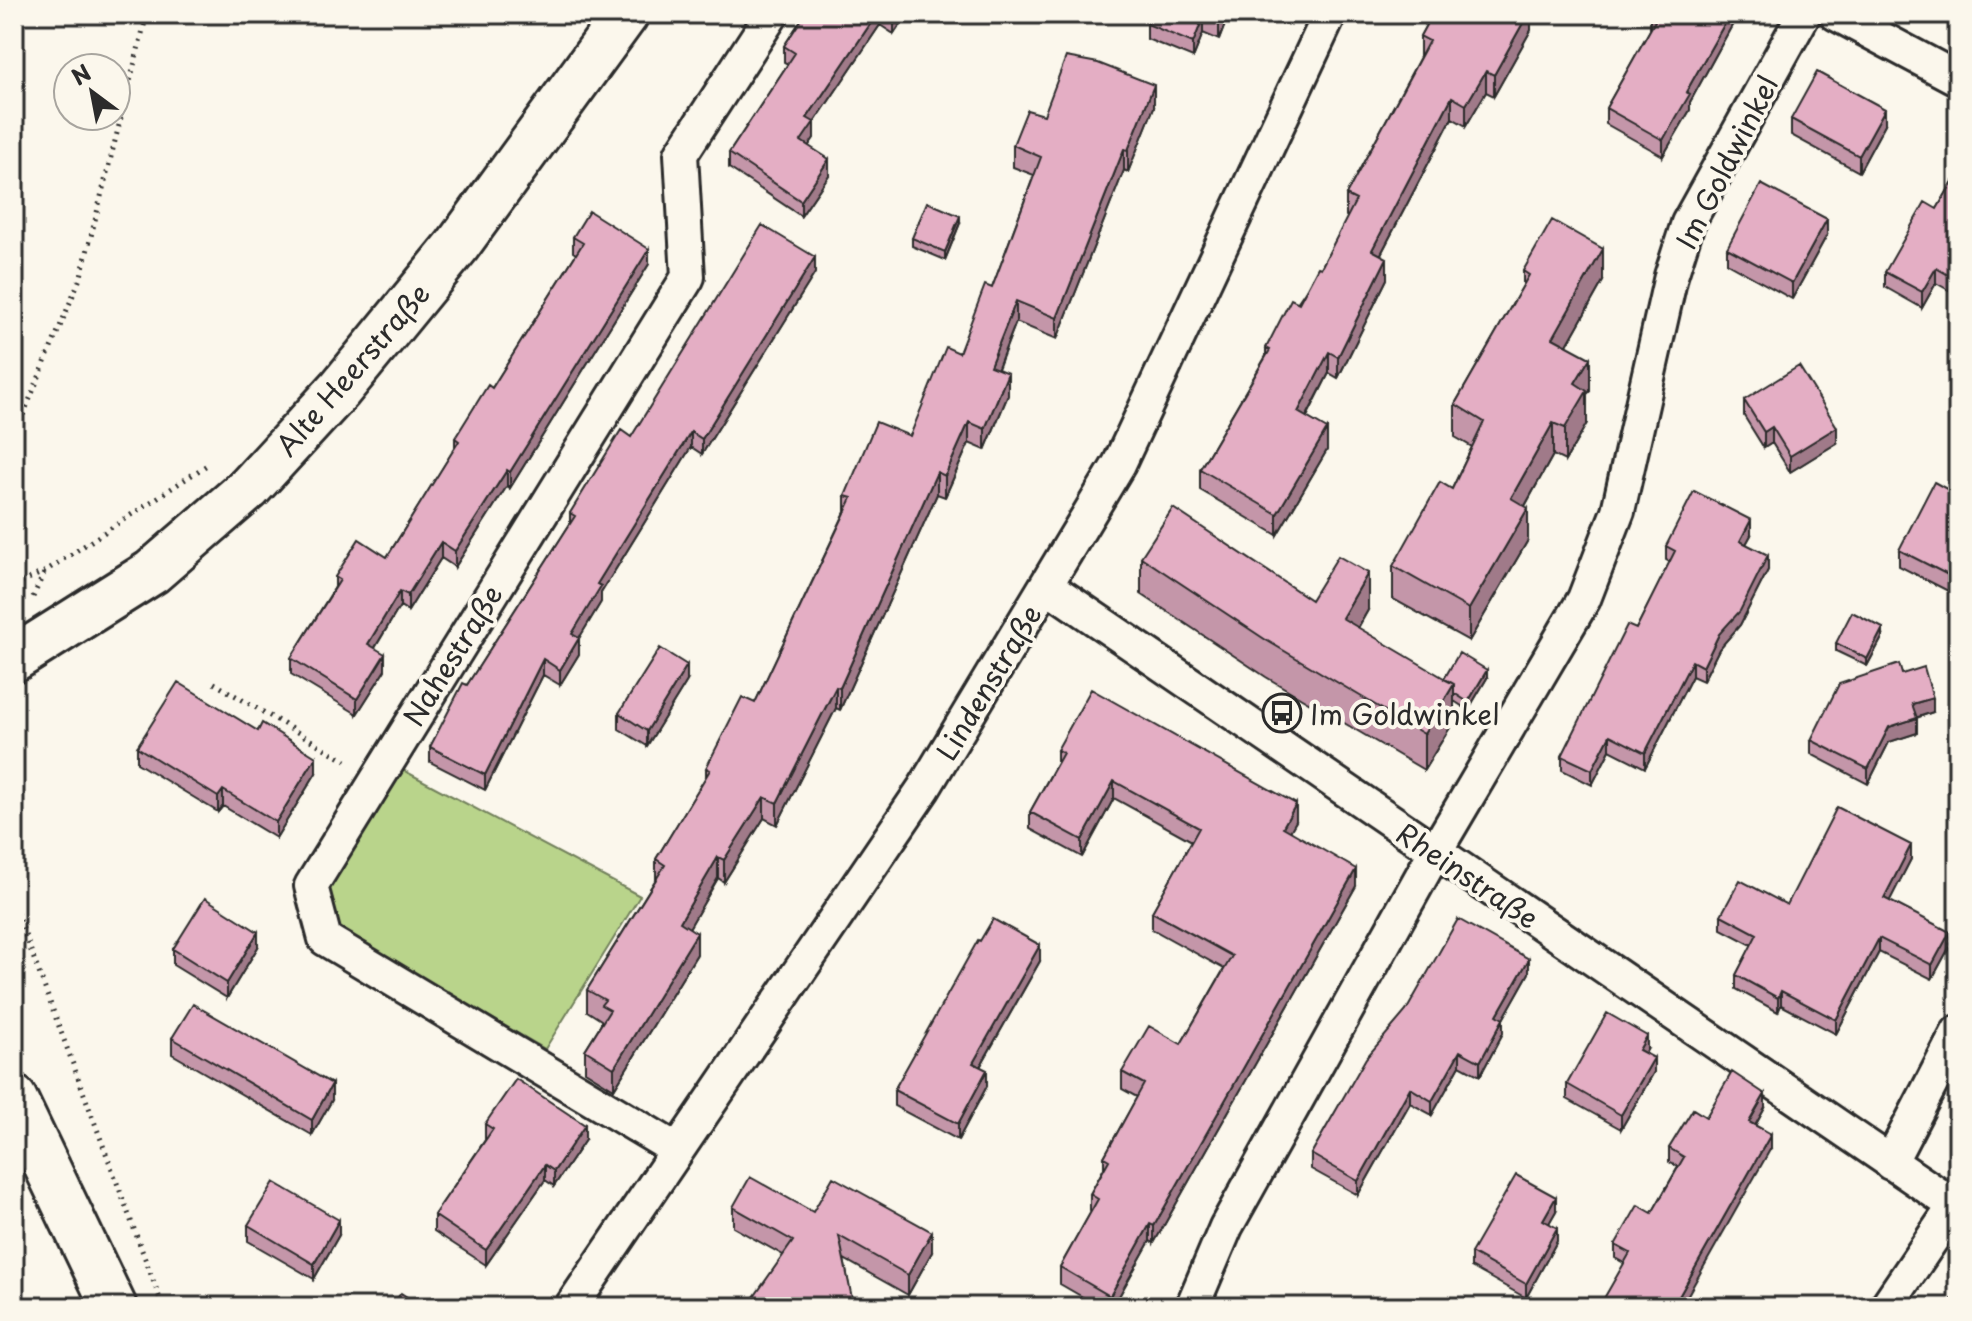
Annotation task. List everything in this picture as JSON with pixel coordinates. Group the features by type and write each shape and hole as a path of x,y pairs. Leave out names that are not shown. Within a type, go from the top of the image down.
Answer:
{"street":[{"name":"Alte Heerstraße","path":"14,659 152,572 249,488 340,389 457,246 626,14"},
{"name":"Nahestraße","path":"677,1150 325,939 311,886 375,778 688,277 681,154 772,14"},
{"name":"Lindenstraße","path":"571,1307 924,788 1119,464 1330,14"},
{"name":"Im Goldwinkel","path":"1192,1307 1226,1227 1435,852 1584,599 1618,511 1671,276 1688,223 1804,14"},
{"path":"1836,14 1958,79"},
{"name":"Rheinstraße","path":"1047,586 1956,1206"},
{"path":"1890,1163 1958,1032"},
{"path":"14,1098 114,1307"},
{"path":"1886,1307 1956,1206"},
{"path":"79,1230 101,1307"}],"path":[{"path":"16,434 81,276 147,14"},
{"path":"14,585 44,572 217,457"},
{"path":"214,683 375,778"},
{"path":"14,905 163,1307"}],"green space":[{"path":"399,768 640,896 545,1049 334,927 325,884"}],"building":[{"path":"805,14 877,14 807,118 814,122 801,141 829,159 801,201 729,153 795,53 784,46"},
{"path":"1151,14 1223,14 1219,25 1203,18 1193,43 1147,24"},
{"path":"1432,14 1528,14 1494,75 1486,71 1466,105 1452,97 1372,250 1387,258 1338,357 1329,352 1298,412 1327,429 1277,514 1200,469 1270,350 1266,348 1291,299 1299,303 1356,200 1346,195 1429,41 1420,36"},
{"path":"1653,14 1730,14 1663,140 1606,108 1655,21 1650,19"},
{"path":"1066,57 1098,63 1154,85 1128,150 1124,149 1057,318 1016,301 990,366 1008,373 985,429 969,422 945,476 937,472 840,688 836,687 777,803 764,797 724,860 718,857 680,922 697,933 614,1068 585,1050 610,1010 601,1005 605,1000 587,990 665,865 656,859 710,770 706,768 742,697 755,703 852,498 845,496 876,422 910,436 946,347 959,353 985,285 992,288 1041,157 1013,145 1027,110 1044,115"},
{"path":"1817,72 1885,109 1859,156 1791,119"},
{"path":"1958,173 1958,266 1952,277 1936,268 1922,292 1885,272 1925,202 1937,209"},
{"path":"1761,184 1827,219 1792,283 1727,248"},
{"path":"927,202 960,216 945,252 912,238"},
{"path":"589,211 649,249 510,472 507,470 455,551 441,542 408,595 400,591 368,644 385,654 357,699 291,658 340,580 335,577 359,539 387,557 459,441 455,438 488,385 492,388 583,243 573,237"},
{"path":"1552,220 1603,249 1553,338 1590,358 1575,383 1587,391 1565,428 1553,423 1511,498 1528,508 1469,609 1393,566 1440,482 1452,489 1484,422 1455,404 1529,275 1523,271"},
{"path":"762,225 815,257 702,439 691,432 597,584 601,586 572,634 579,638 560,670 543,659 485,775 430,747 463,683 467,685 575,516 570,513 621,430 631,437"},
{"path":"1799,366 1837,427 1790,456 1772,427 1764,432 1744,400"},
{"path":"1934,482 1958,495 1958,580 1899,550"},
{"path":"1694,491 1751,520 1740,541 1768,555 1740,611 1719,634 1703,667 1692,661 1645,753 1610,735 1592,770 1562,756 1627,625 1636,629 1675,551 1666,546"},
{"path":"1173,508 1311,600 1338,556 1368,573 1342,618 1454,684 1424,734 1266,640 1141,557"},
{"path":"1852,612 1883,628 1867,659 1836,643"},
{"path":"660,648 687,665 647,731 619,713"},
{"path":"1459,653 1487,670 1468,702 1454,693 1454,684 1444,679"},
{"path":"1899,664 1902,674 1924,667 1933,698 1912,704 1917,718 1889,727 1868,769 1811,740 1839,684"},
{"path":"178,682 258,731 262,723 316,757 276,822 223,790 218,797 137,747"},
{"path":"1091,689 1296,804 1283,827 1356,869 1154,1226 1150,1224 1110,1296 1060,1267 1098,1199 1090,1194 1109,1160 1104,1157 1144,1084 1122,1072 1149,1026 1181,1044 1232,956 1152,912 1199,828 1114,781 1082,840 1030,812 1063,753 1057,750"},
{"path":"1837,807 1911,845 1884,898 1950,932 1932,965 1879,938 1836,1020 1781,991 1778,998 1736,975 1757,934 1721,915 1740,880 1787,905"},
{"path":"205,898 258,932 227,983 173,949"},
{"path":"993,919 1040,945 973,1063 987,1070 958,1124 894,1090 978,940"},
{"path":"1458,919 1529,959 1497,1015 1503,1019 1480,1062 1460,1051 1432,1101 1410,1088 1358,1181 1311,1154 1366,1058 1406,1011"},
{"path":"193,1004 332,1084 312,1120 172,1038"},
{"path":"1607,1013 1647,1036 1639,1050 1654,1058 1621,1115 1567,1084"},
{"path":"1732,1072 1765,1094 1749,1122 1771,1134 1673,1307 1599,1307 1630,1253 1615,1245 1638,1205 1652,1213 1684,1157 1669,1148 1693,1109 1706,1117"},
{"path":"516,1079 585,1125 554,1171 545,1165 486,1250 434,1215 493,1129 485,1124"},
{"path":"1516,1175 1556,1197 1543,1220 1557,1228 1526,1284 1471,1253"},
{"path":"750,1177 813,1212 833,1177 932,1232 908,1275 839,1236 853,1303 851,1307 747,1307 793,1241 733,1207"},
{"path":"274,1182 339,1220 314,1264 248,1225"},
{"path":"401,1293 422,1307 391,1307"},
{"path":"1955,1295 1958,1297 1958,1307 1947,1307"}],"place":[{"name":"Im Goldwinkel","path":"1282,713"}]}
